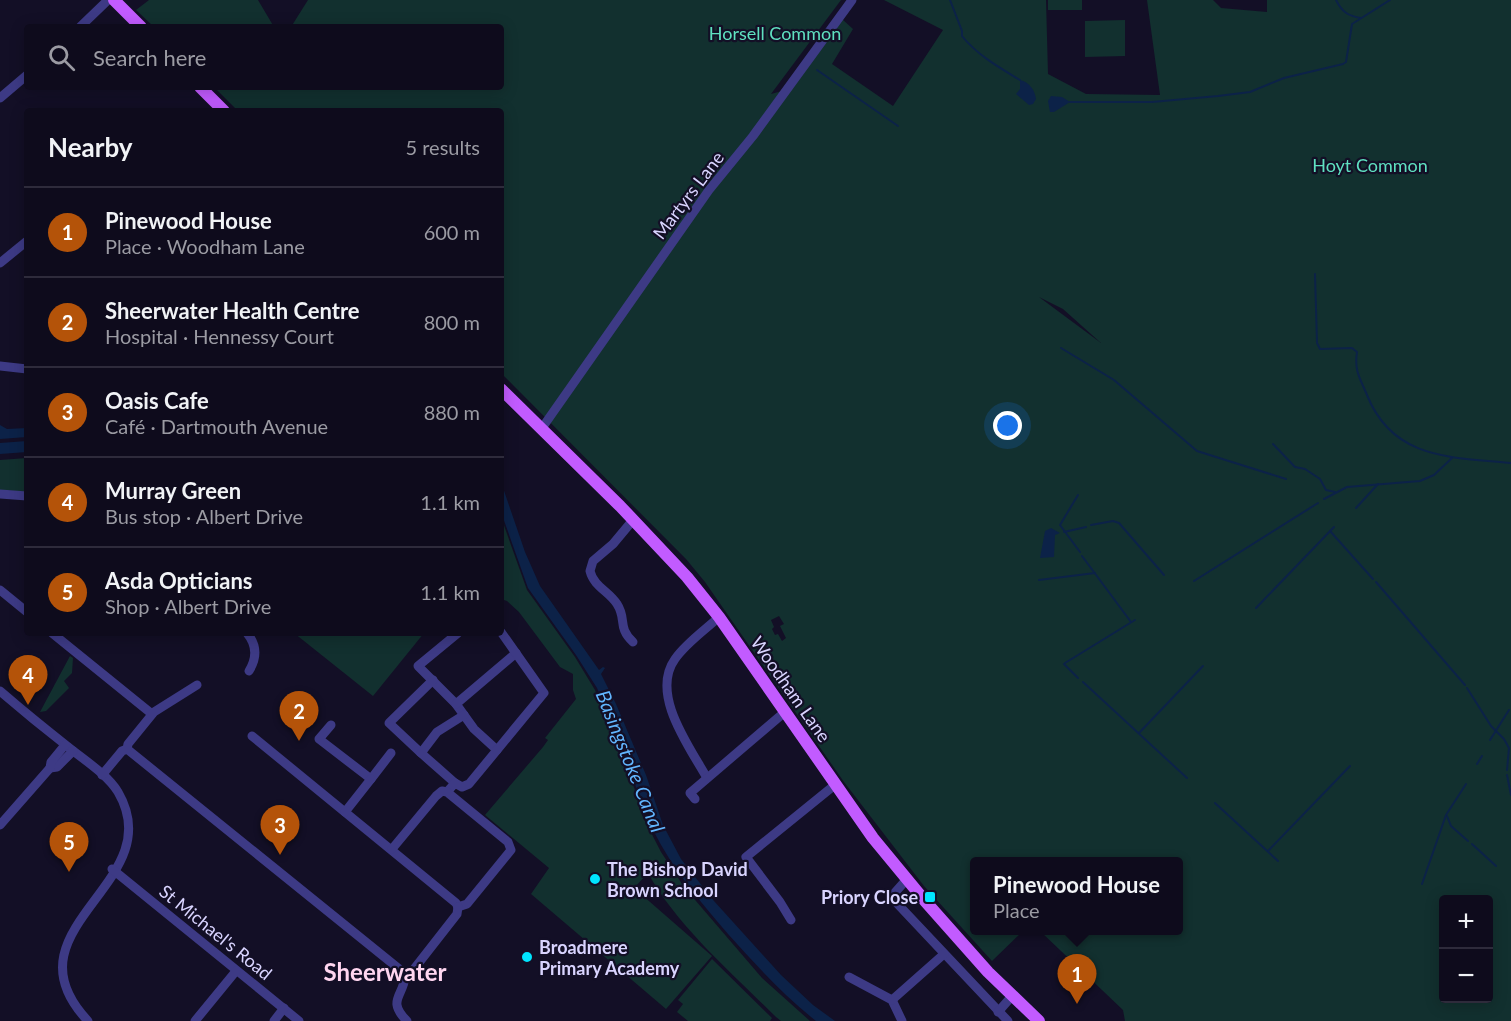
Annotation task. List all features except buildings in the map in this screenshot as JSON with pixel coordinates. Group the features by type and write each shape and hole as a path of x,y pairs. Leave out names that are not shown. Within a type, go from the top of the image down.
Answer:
{"main road":[{"path":"114,0 138,24"},
{"path":"203,90 221,108"},
{"name":"Woodham Lane","path":"504,392 687,577 719,617 786,711 873,838 980,964 1039,1021"}],"street":[{"path":"83,24 108,0"},
{"name":"Martyrs Lane","path":"545,431 552,412 709,190 753,136 852,0"},
{"path":"0,98 24,78"},
{"path":"0,263 24,243"},
{"path":"0,366 24,369"},
{"path":"0,494 24,496"},
{"path":"633,520 613,544 593,561 590,571 595,582 620,607 625,634 633,642"},
{"path":"0,590 24,608"},
{"path":"706,778 680,729 667,696 666,683 670,669 679,654 719,617"},
{"path":"56,636 153,713"},
{"path":"249,636 255,652 253,665 249,671"},
{"path":"454,636 418,666 456,704 474,729 497,750"},
{"path":"433,680 389,723 455,783 467,787 543,693 504,636"},
{"path":"456,704 516,653"},
{"path":"102,775 127,748 153,713 197,685"},
{"path":"0,692 102,775 117,791 123,804 127,819 125,842 112,870 64,928"},
{"path":"695,799 690,793 786,711"},
{"path":"421,753 437,732 464,715"},
{"path":"331,725 319,739 371,779"},
{"path":"252,736 456,903 457,914 414,969 405,976 397,997 400,1014 407,1021"},
{"path":"0,825 50,768 57,767 69,748"},
{"path":"127,748 405,976"},
{"path":"345,812 391,753"},
{"path":"447,792 455,783"},
{"path":"791,920 746,857 836,784"},
{"path":"392,849 439,792 447,792 508,842 511,849 467,904 458,907"},
{"name":"St Michael's Road","path":"112,870 299,1021"},
{"path":"907,879 891,897 1008,1021"},
{"path":"56,949 55,972 60,988 70,1004 88,1021"},
{"path":"892,1000 944,954"},
{"path":"195,1021 236,971"},
{"path":"849,977 892,1000 902,1021"},
{"path":"998,1012 1012,996"},
{"path":"274,1021 284,1008"}],"green space":[{"path":"149,0 258,0 272,24 151,24 136,10"},
{"path":"308,0 841,0 771,94 793,88 842,19 853,29 832,64 893,106 943,30 884,0 1046,0 1048,74 1086,94 1160,95 1147,0 1213,0 1221,8 1267,12 1267,0 1511,0 1511,1021 1125,1021 1123,1010 1044,935 1183,935 1183,857 970,857 970,935 1019,935 992,961 924,886 844,782 705,582 686,559 504,376 504,108 235,108 217,90 504,90 504,24 293,24","holes":["1039,297 1063,309 1101,343","779,616 784,624 780,626 786,638 782,641 778,634 775,635 771,620"]},
{"path":"1048,0 1082,0 1082,10 1048,10"},
{"path":"1125,20 1125,56 1085,57 1085,21"},
{"path":"24,458 24,492 0,490 0,460"},
{"name":"The Bishop David Brown School","path":"504,525 527,590 575,657 595,690 641,805 642,815 661,852 684,887 762,978 810,1021 781,1021 776,1017 690,931 660,893 648,873 634,888 712,956 666,1009 531,894 549,868 485,815 543,747 548,740 545,738 576,699 573,690 573,674 560,667 519,612 504,600"},
{"path":"298,636 422,636 373,696"},
{"path":"70,656 73,658 72,673 64,681 69,688 46,711 40,712"},
{"path":"712,959 772,1018 770,1021 688,1021 677,1012 683,1004 678,1000"}],"water":[{"path":"1020,80 1033,90 1036,99 1033,104 1029,105 1016,94 1020,89"},
{"path":"1051,96 1062,97 1070,102 1050,112 1048,101"},
{"path":"0,425 7,429 24,428 24,437 0,439"},
{"path":"24,441 24,452 0,454 0,443"},
{"name":"Basingstoke Canal","path":"504,491 525,552 540,586 599,670 605,668 601,674 646,775 663,825 681,859 714,901 781,975 813,1005 835,1021 816,1021 781,990 728,934 678,872 653,830 597,688 528,588 504,520"},
{"path":"1051,528 1060,533 1055,535 1054,557 1040,558 1045,531"}],"waterway":[{"path":"950,0 962,36 968,43 989,61 1020,80"},
{"path":"1336,0 1346,13 1361,18"},
{"path":"1070,102 1152,102 1250,92 1284,78 1343,64 1346,62 1352,24 1390,0"},
{"path":"817,70 898,126"},
{"path":"1315,274 1317,343 1320,349 1352,348 1357,352 1357,369 1362,384 1378,416 1392,432 1426,451 1467,459 1511,463"},
{"path":"1061,348 1114,380 1197,451 1286,479"},
{"path":"1273,444 1295,467 1305,469 1320,479 1326,490 1335,492"},
{"path":"1324,499 1347,487 1420,481 1434,475 1452,458"},
{"path":"1356,508 1378,484"},
{"path":"1078,495 1060,525 1080,552"},
{"path":"1194,581 1318,503"},
{"path":"1091,525 1113,521 1119,523 1164,575"},
{"path":"1064,532 1086,527"},
{"path":"1256,608 1334,527"},
{"path":"1330,531 1373,579"},
{"path":"1082,556 1131,622"},
{"path":"1039,580 1095,573"},
{"path":"1376,582 1465,685"},
{"path":"1065,663 1135,620"},
{"path":"1064,664 1078,678"},
{"path":"1139,733 1203,666"},
{"path":"1083,682 1187,778"},
{"path":"1467,688 1491,726 1504,739 1509,748 1507,770"},
{"path":"1490,740 1509,710"},
{"path":"1477,764 1482,756"},
{"path":"1268,851 1350,766"},
{"path":"1507,775 1511,795"},
{"path":"1422,884 1446,815 1466,784"},
{"path":"1215,803 1278,861"},
{"path":"1447,816 1451,826 1468,841"},
{"path":"1472,844 1496,866"}],"place":[{"name":"Murray Green","path":"28,705"},
{"name":"Sheerwater Health Centre","path":"299,741"},
{"name":"Oasis Cafe","path":"280,855"},
{"name":"Asda Opticians","path":"69,872"},
{"name":"The Bishop David Brown School","path":"595,879"},
{"name":"Priory Close","path":"930,897"},
{"name":"Broadmere Primary Academy","path":"527,957"},
{"name":"Pinewood House","path":"1077,1004"}],"district":[{"name":"Sheerwater","path":"385,971"}],"park label":[{"name":"Horsell Common","path":"775,33"},
{"name":"Hoyt Common","path":"1370,165"}]}
